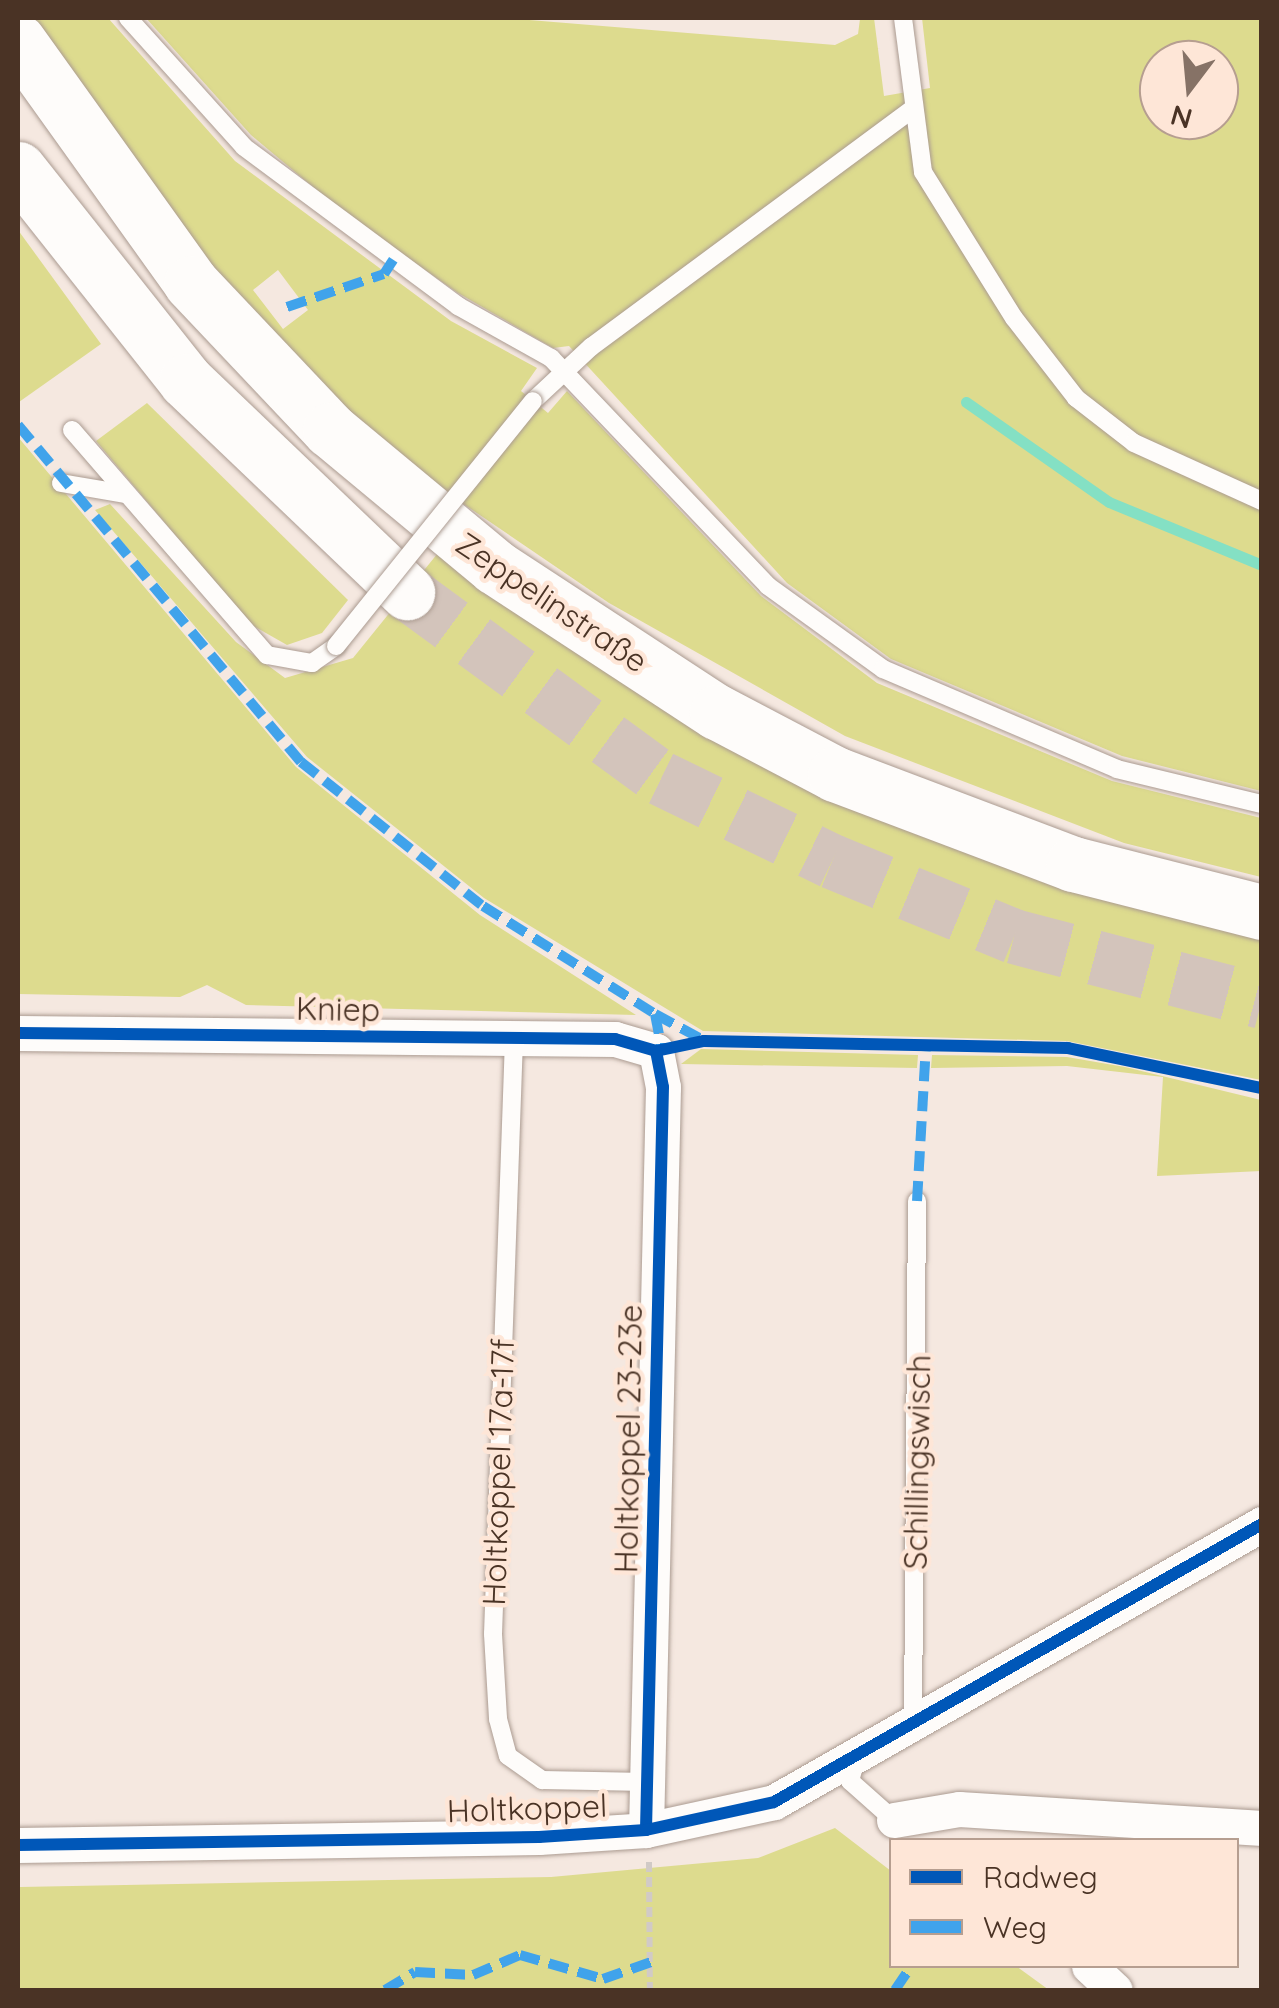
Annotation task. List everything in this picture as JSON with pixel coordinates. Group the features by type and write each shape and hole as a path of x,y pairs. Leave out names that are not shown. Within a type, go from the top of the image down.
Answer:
{"highway":[{"name":"Zeppelinstraße","path":"18,41 203,296 330,430 496,568 716,712 835,774 1073,864 1262,912"},
{"path":"18,169 186,381 406,592"}],"street":[{"name":"Kniep","path":"18,1033 615,1039 656,1050"},
{"name":"Holtkoppel 23-23e","path":"646,1830 664,1088 656,1050"},
{"name":"Holtkoppel","path":"18,1845 646,1830 774,1802 1262,1524"},
{"path":"894,1820 959,1809 1262,1828"},
{"path":"894,1820 921,1838"},
{"path":"1090,1968 1115,1990"}],"lane":[{"path":"128,18 244,147 458,306 566,370 768,586 883,669 1117,769 1262,804"},
{"path":"903,18 910,110 923,172 969,255 1076,398 1134,444 1262,501"},
{"path":"72,430 267,655 312,662 336,646 533,401 566,370 910,110"},
{"path":"61,483 126,494"},
{"name":"Holtkoppel 17a-17f","path":"514,1038 493,1634 498,1719 508,1756 542,1780 647,1782"},
{"name":"Schillingswisch","path":"913,1723 916,1202"},
{"path":"858,1755 850,1782 894,1820"}],"path":[{"path":"646,1830 650,1990"}],"shaded area":[{"path":"28,18 108,18 235,161 451,321 537,368 521,391 548,413 567,391 761,596 877,683 1112,781 1261,818 1261,877 1124,843 845,736 609,603 374,443 235,302","holes":["278,270 308,310 283,329 253,290"]},
{"path":"146,18 505,18 835,45 858,34 860,19 874,18 884,96 930,88 922,18 1261,18 1261,791 1122,756 891,659 787,583 569,346 553,348 458,293 344,213 251,135"},
{"path":"18,230 101,344 19,402 18,401"},
{"path":"147,403 348,600 322,633 287,645 250,624 96,441"},
{"path":"18,437 296,767 480,915 636,1015 246,1005 207,985 180,997 18,994"},
{"path":"110,504 236,642 285,678 353,658 442,548 526,613 1261,934 1261,1080 1067,1041 703,1031 484,898 307,757 95,510"},
{"path":"701,1049 918,1055 917,1068 681,1064"},
{"path":"932,1055 1067,1057 1125,1067 1261,1100 1261,1171 1157,1176 1163,1077 1067,1066 931,1068"},
{"path":"835,1828 889,1869 889,1968 1019,1968 1049,1990 18,1990 20,1887 551,1877 758,1858"}],"waterway":[{"path":"966,402 1109,502 1262,565"}],"tunnel":[{"path":"407,592 661,778 832,861 1014,936 1262,1001"}],"marked path":[{"path":"287,307 384,274 393,260"},
{"path":"18,425 301,762 483,906 655,1014 662,1049"},
{"path":"655,1014 703,1040"},
{"path":"917,1201 926,1045"},
{"path":"385,1990 415,1972 473,1975 520,1955 603,1979 651,1962"},
{"path":"895,1990 910,1968"}],"cycle path":[{"path":"18,1033 615,1039 656,1051"},
{"path":"656,1051 704,1041 1068,1048 1262,1088"},
{"path":"646,1830 663,1087 656,1051"},
{"path":"18,1845 539,1837 646,1830 774,1802 1262,1524"}]}
